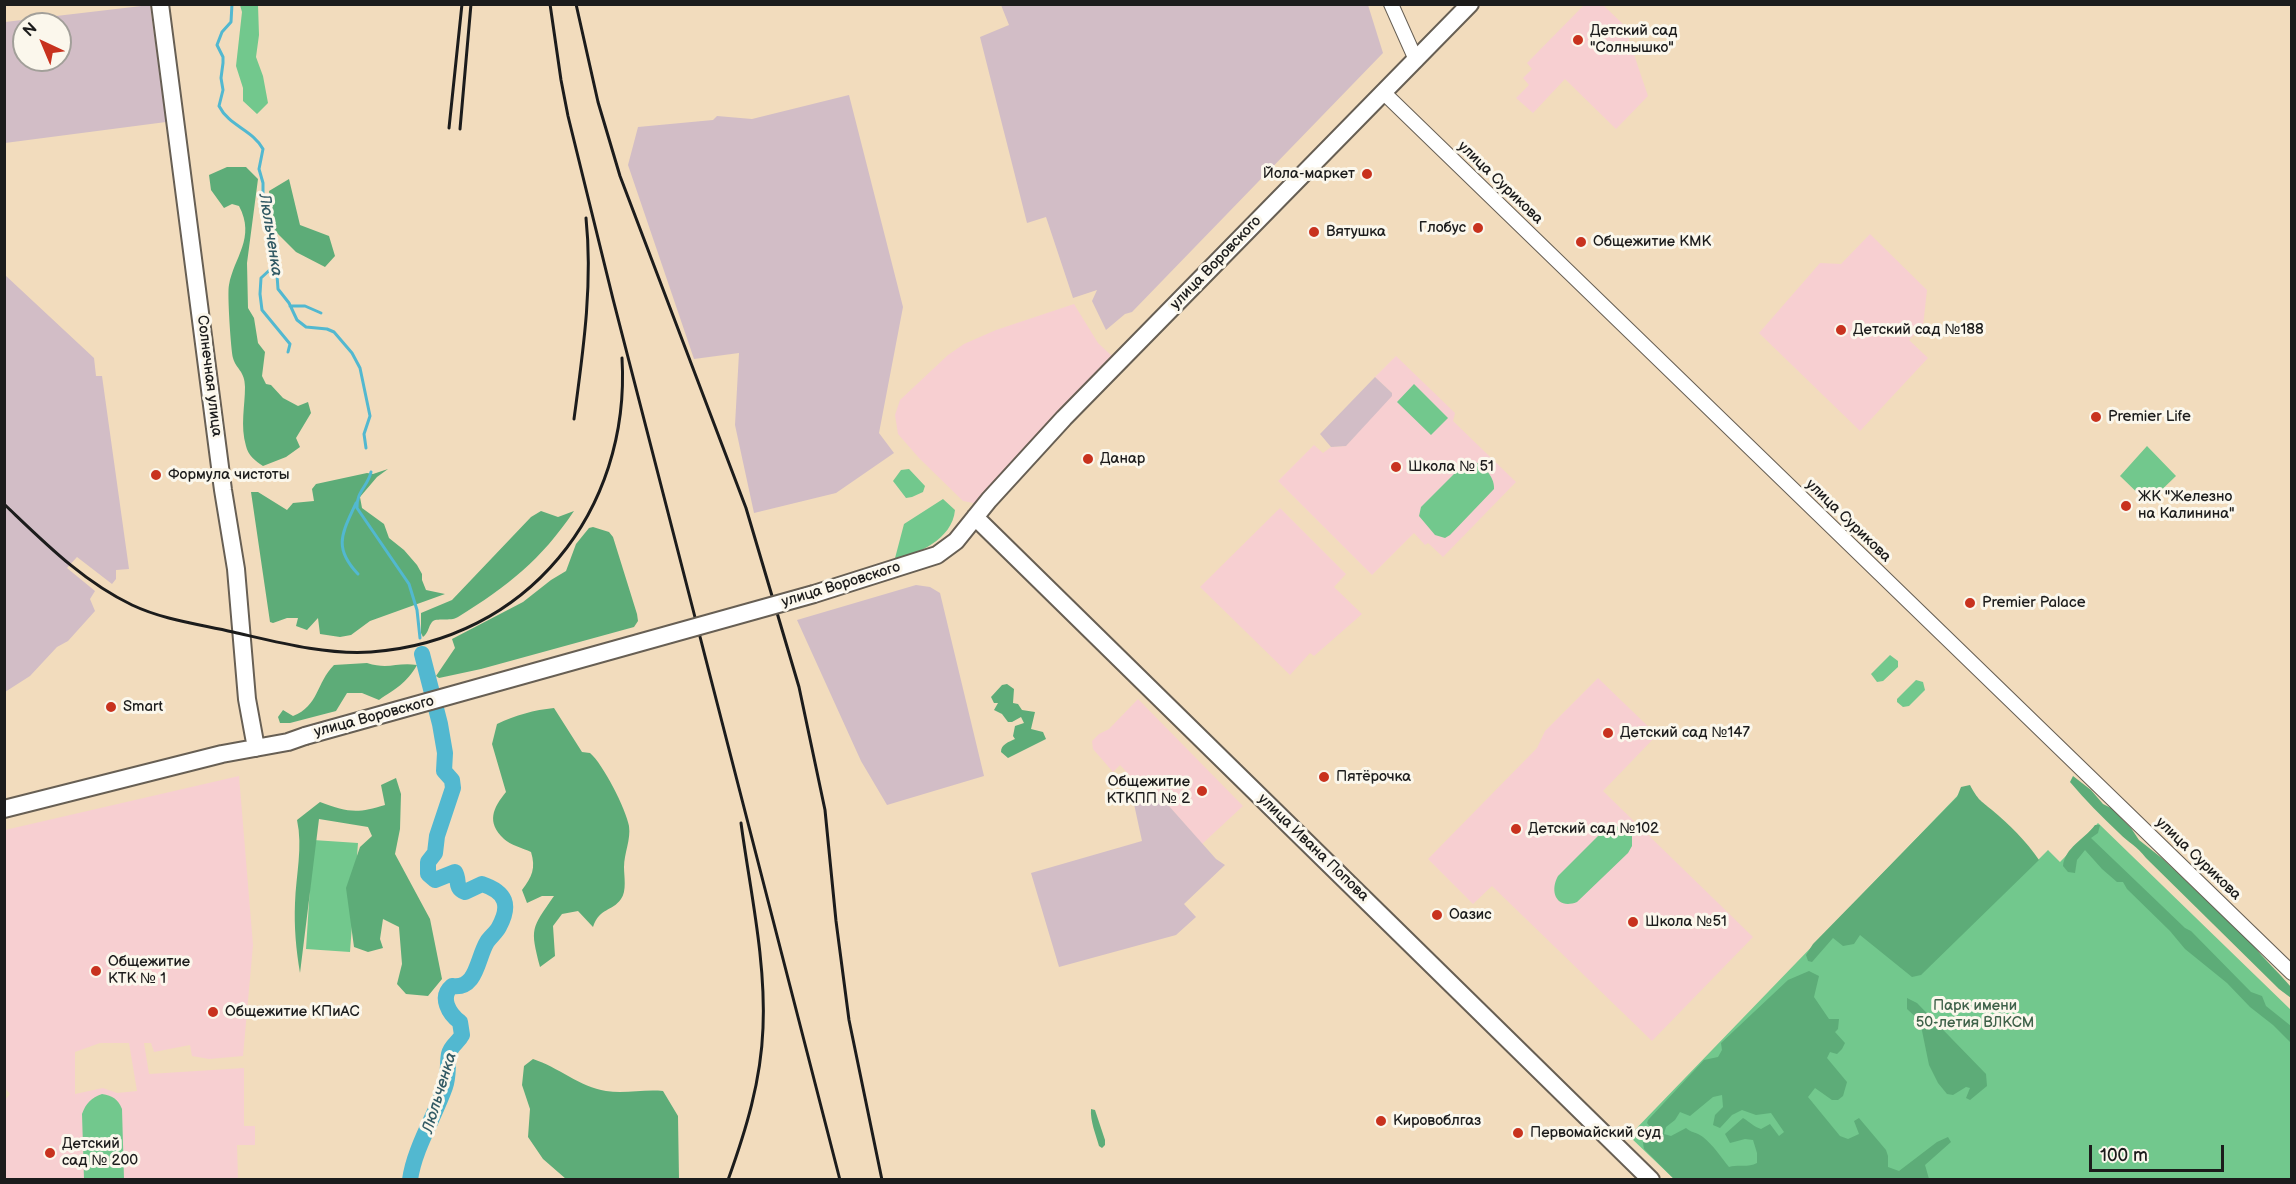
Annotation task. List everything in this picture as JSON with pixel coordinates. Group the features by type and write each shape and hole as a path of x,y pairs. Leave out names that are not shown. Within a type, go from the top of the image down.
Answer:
{"main road":[{"name":"Солнечная улица","path":"160,4 223,490 236,569 243,634 243,660 256,748"},
{"name":"улица Воровского","path":"4,809 222,754 288,742 814,594 937,555 956,541 1064,418 1470,4"},
{"name":"улица Ивана Попова","path":"975,517 1651,1179"}],"street":[{"path":"1391,4 1416,60"},
{"name":"улица Сурикова","path":"1383,92 2292,973"}],"shaded area":[{"path":"1585,4 1603,5 1624,25 1648,96 1616,129 1565,79 1533,113 1516,98 1529,85 1523,78 1532,69 1527,63"},
{"path":"150,5 166,122 5,143 5,22 12,21 12,72 72,72 72,14"},
{"path":"1001,5 1368,5 1383,53 1132,312 1125,314 1106,330 1092,301 1097,290 1073,298 1046,217 1027,223 980,37 1009,25"},
{"path":"849,95 903,307 879,433 894,453 836,493 754,513 735,425 739,353 694,359 628,165 638,127 713,120 717,116 752,119"},
{"name":"Детский сад №188","path":"1870,234 1927,290 1923,326 1909,340 1928,358 1860,431 1759,333 1820,263 1841,264"},
{"path":"5,275 94,358 96,376 102,376 129,569 116,570 116,579 112,584 77,557 67,568 95,591 90,599 95,611 68,641 57,647 30,676 5,692"},
{"path":"1074,304 1098,343 1113,357 978,504 963,501 898,434 895,415 900,400 948,355 964,344 996,330"},
{"name":"Школа № 51","path":"1396,356 1455,413 1453,421 1516,482 1443,557 1428,543 1425,545 1414,533 1372,575 1278,481 1314,445 1323,453 1331,447 1346,446 1392,393 1375,377"},
{"path":"1375,377 1392,393 1392,396 1346,446 1331,447 1320,434"},
{"path":"1280,508 1346,574 1334,587 1362,614 1314,656 1310,653 1290,675 1200,587"},
{"path":"916,585 930,587 940,593 984,776 887,805 861,761 797,620"},
{"path":"1598,678 1657,735 1603,791 1753,937 1652,1041 1492,886 1473,904 1428,859 1537,748 1545,731"},
{"path":"1138,699 1243,806 1202,844 1161,797 1152,799 1120,765 1113,772 1093,749 1092,741 1109,729"},
{"path":"239,776 253,945 243,1056 209,1059 192,1056 190,1045 154,1052 151,1043 144,1043 149,1074 244,1068 244,1126 255,1126 255,1145 237,1145 238,1179 5,1179 5,1100 10,1094 5,1088 5,830","holes":["100,1043 129,1043 137,1091 117,1093 103,1088 75,1094 75,1052"]},
{"path":"1161,797 1216,859 1225,865 1184,904 1196,917 1176,935 1059,967 1031,873 1142,841 1134,804"}],"green space":[{"path":"240,5 258,5 259,35 256,57 263,76 268,103 257,114 243,101 243,88 236,66 242,12"},
{"path":"227,167 246,167 258,179 247,263 248,308 254,318 258,343 265,352 262,376 266,384 271,385 283,398 298,406 308,402 311,413 296,438 300,447 286,457 263,466 252,458 244,439 245,382 233,358 230,334 229,285 245,238 244,217 239,206 232,204 224,208 211,190 209,175"},
{"path":"289,179 300,225 329,236 335,256 325,267 296,252 273,229 269,191"},
{"path":"1414,384 1448,418 1431,435 1397,402"},
{"path":"2147,446 2176,476 2148,503 2120,476"},
{"path":"1468,460 1478,463 1490,474 1494,489 1450,535 1445,538 1435,535 1419,516 1421,507"},
{"path":"388,469 377,477 360,497 362,508 384,524 389,538 417,565 426,590 445,594 370,621 351,635 340,637 320,634 318,618 307,630 296,626 298,618 270,622 251,492 258,492 287,510 293,503 314,501 312,489 316,484 367,473 373,474"},
{"path":"909,469 925,486 923,492 906,498 893,481 901,470"},
{"path":"943,499 955,510 948,529 933,544 894,562 904,524"},
{"path":"541,511 558,517 574,511 549,544 508,583 458,617 434,621 423,637 421,613 452,600 531,517"},
{"path":"589,528 609,532 613,537 637,614 638,621 634,627 481,669 439,678 436,676 455,648 452,639 523,602 566,571 576,544"},
{"path":"1890,655 1898,661 1898,667 1883,681 1877,682 1871,674"},
{"path":"367,663 381,666 417,665 405,681 379,700 362,693 347,693 336,711 290,723 280,723 278,717 283,710 293,716 308,706 334,665"},
{"path":"1916,680 1923,682 1925,690 1909,706 1903,707 1897,699"},
{"path":"1007,684 1014,689 1013,703 1018,704 1022,710 1035,712 1031,729 1043,732 1046,739 1008,758 1001,752 1002,747 1015,739 1013,736 1015,726 1024,723 1021,717 1008,722 1002,714 994,710 998,703 994,703 991,697 1002,685"},
{"path":"554,708 582,752 590,753 607,776 627,818 629,831 624,862 623,896 618,903 599,916 593,927 578,911 562,914 553,926 555,956 540,967 535,944 535,929 554,896 542,896 527,903 522,890 532,872 531,852 507,841 495,827 493,815 506,792 492,744 497,724 525,713"},
{"path":"2073,776 2091,790 2103,804 2111,808 2131,828 2139,840 2163,859 2252,944 2291,987 2291,998 2279,989 2094,808 2070,782"},
{"path":"396,778 401,794 400,829 395,854 430,919 442,979 428,996 406,994 397,984 402,964 399,927 383,919 380,939 383,948 368,952 354,947 346,888 360,847 372,836 368,827 319,819 300,973 295,921 299,851 297,820 320,802 352,811 385,805 381,785"},
{"path":"1970,785 1979,799 2005,821 2039,860 1921,975 1912,977 1860,935 1854,944 1843,946 1833,938 1812,962 1808,961 1806,955 1813,944 1957,797 1961,787"},
{"name":"Парк имени 50-летия ВЛКСМ","path":"1963,790 2036,862 2048,850 2060,862 2098,823 2291,1010 2291,1179 1674,1179 1629,1136"},
{"path":"2095,825 2100,825 2098,833 2091,838 2185,928 2191,931 2251,992 2262,996 2266,1006 2291,1026 2291,1043 2227,983 2185,949 2127,889 2123,882 2117,882 2085,850 2077,860 2075,873 2068,872 2063,866 2064,859"},
{"path":"1613,826 1623,827 1632,836 1632,846 1628,853 1577,902 1564,904 1560,902 1554,888 1558,876 1601,833"},
{"path":"313,840 358,843 350,952 306,949"},
{"path":"1809,971 1819,976 1814,997 1829,1019 1839,1019 1838,1029 1835,1032 1845,1043 1837,1054 1830,1052 1827,1058 1847,1082 1843,1096 1838,1100 1832,1100 1815,1088 1808,1097 1840,1136 1848,1139 1859,1134 1854,1121 1859,1118 1886,1150 1888,1167 1899,1171 1937,1142 1948,1137 1951,1142 1925,1165 1929,1179 1674,1179 1644,1149 1643,1143 1651,1128 1647,1123 1648,1120 1704,1060 1718,1057 1722,1050 1721,1043 1788,980","holes":["1722,1095 1723,1107 1715,1115 1713,1125 1720,1128 1732,1115 1742,1110 1756,1115 1771,1113 1784,1132 1779,1136 1770,1124 1761,1129 1743,1118 1725,1134 1730,1143 1745,1139 1753,1140 1757,1163 1729,1167 1699,1134 1686,1128 1671,1136 1664,1134 1666,1127 1675,1120 1680,1112 1690,1116 1713,1097"]},
{"path":"1907,998 1917,1003 1986,1074 1987,1086 1970,1100 1966,1098 1970,1088 1966,1087 1953,1095 1947,1094 1938,1083 1929,1065 1920,1021 1907,1009"},
{"path":"533,1059 596,1089 613,1092 663,1091 678,1116 679,1179 566,1179 543,1159 528,1137 530,1109 522,1085 524,1066"},
{"path":"102,1094 115,1098 122,1109 124,1179 84,1179 82,1114 89,1101"},
{"path":"1091,1109 1095,1110 1105,1140 1102,1148 1099,1146 1093,1128"}],"waterway":[{"name":"Люльченка","path":"232,4 231,22 222,32 217,45 223,57 221,78 223,90 219,106 223,113 253,137 263,149 259,169 263,183 263,200 275,247 278,289 289,303 297,320 306,327 334,332 352,353 360,368 370,416 364,434 366,448"},
{"path":"275,265 261,278 262,310 290,344 288,352"},
{"path":"290,306 305,306 321,313"},
{"name":"Люльченка","path":"371,472 358,498 357,508 409,584 417,610 420,638"},
{"path":"356,503 342,539 345,556 358,574"},
{"name":"Люльченка","path":"410,1180 420,1145 445,1087 450,1051 462,1035 460,1022 449,1010 446,995 452,986 460,986 471,978 487,942 498,929 505,912 504,900 490,887 482,884 465,892 458,886 455,872 435,880 428,874 428,862 435,853 437,836 453,788 452,780 444,771 445,753 440,724 422,654"}],"railway":[{"path":"449,128 462,4"},
{"path":"460,129 471,4"},
{"path":"550,4 568,116 613,299 840,1180"},
{"path":"576,4 598,102 620,176 746,508 799,687 825,810 849,1020 882,1180"},
{"path":"574,419 588,293 586,218"},
{"path":"4,504 80,573 132,605 156,614 284,644 336,652 371,652 427,642 477,623 521,594 558,558 588,515 609,467 620,414 622,358"},
{"path":"728,1180 751,1105 762,1048 763,1028 760,951 741,823"}],"place":[{"name":"Детский сад \"Солнышко\"","path":"1578,40"},
{"name":"Йола-маркет","path":"1367,174"},
{"name":"Глобус","path":"1478,228"},
{"name":"Вятушка","path":"1314,232"},
{"name":"Общежитие КМК","path":"1581,242"},
{"name":"Детский сад №188","path":"1841,330"},
{"name":"Premier Life","path":"2096,417"},
{"name":"Данар","path":"1088,459"},
{"name":"Школа № 51","path":"1396,467"},
{"name":"Формула чистоты","path":"156,475"},
{"name":"ЖК \"Железно на Калинина\"","path":"2126,506"},
{"name":"Premier Palace","path":"1970,603"},
{"name":"Smart","path":"111,707"},
{"name":"Детский сад №147","path":"1608,733"},
{"name":"Пятёрочка","path":"1324,777"},
{"name":"Общежитие КТКПП № 2","path":"1202,791"},
{"name":"Детский сад №102","path":"1516,829"},
{"name":"Оазис","path":"1437,915"},
{"name":"Школа №51","path":"1633,922"},
{"name":"Общежитие КТК № 1","path":"96,971"},
{"name":"Общежитие КПиАС","path":"213,1012"},
{"name":"Кировоблгаз","path":"1381,1121"},
{"name":"Первомайский суд","path":"1518,1133"},
{"name":"Детский сад № 200","path":"50,1153"}]}
